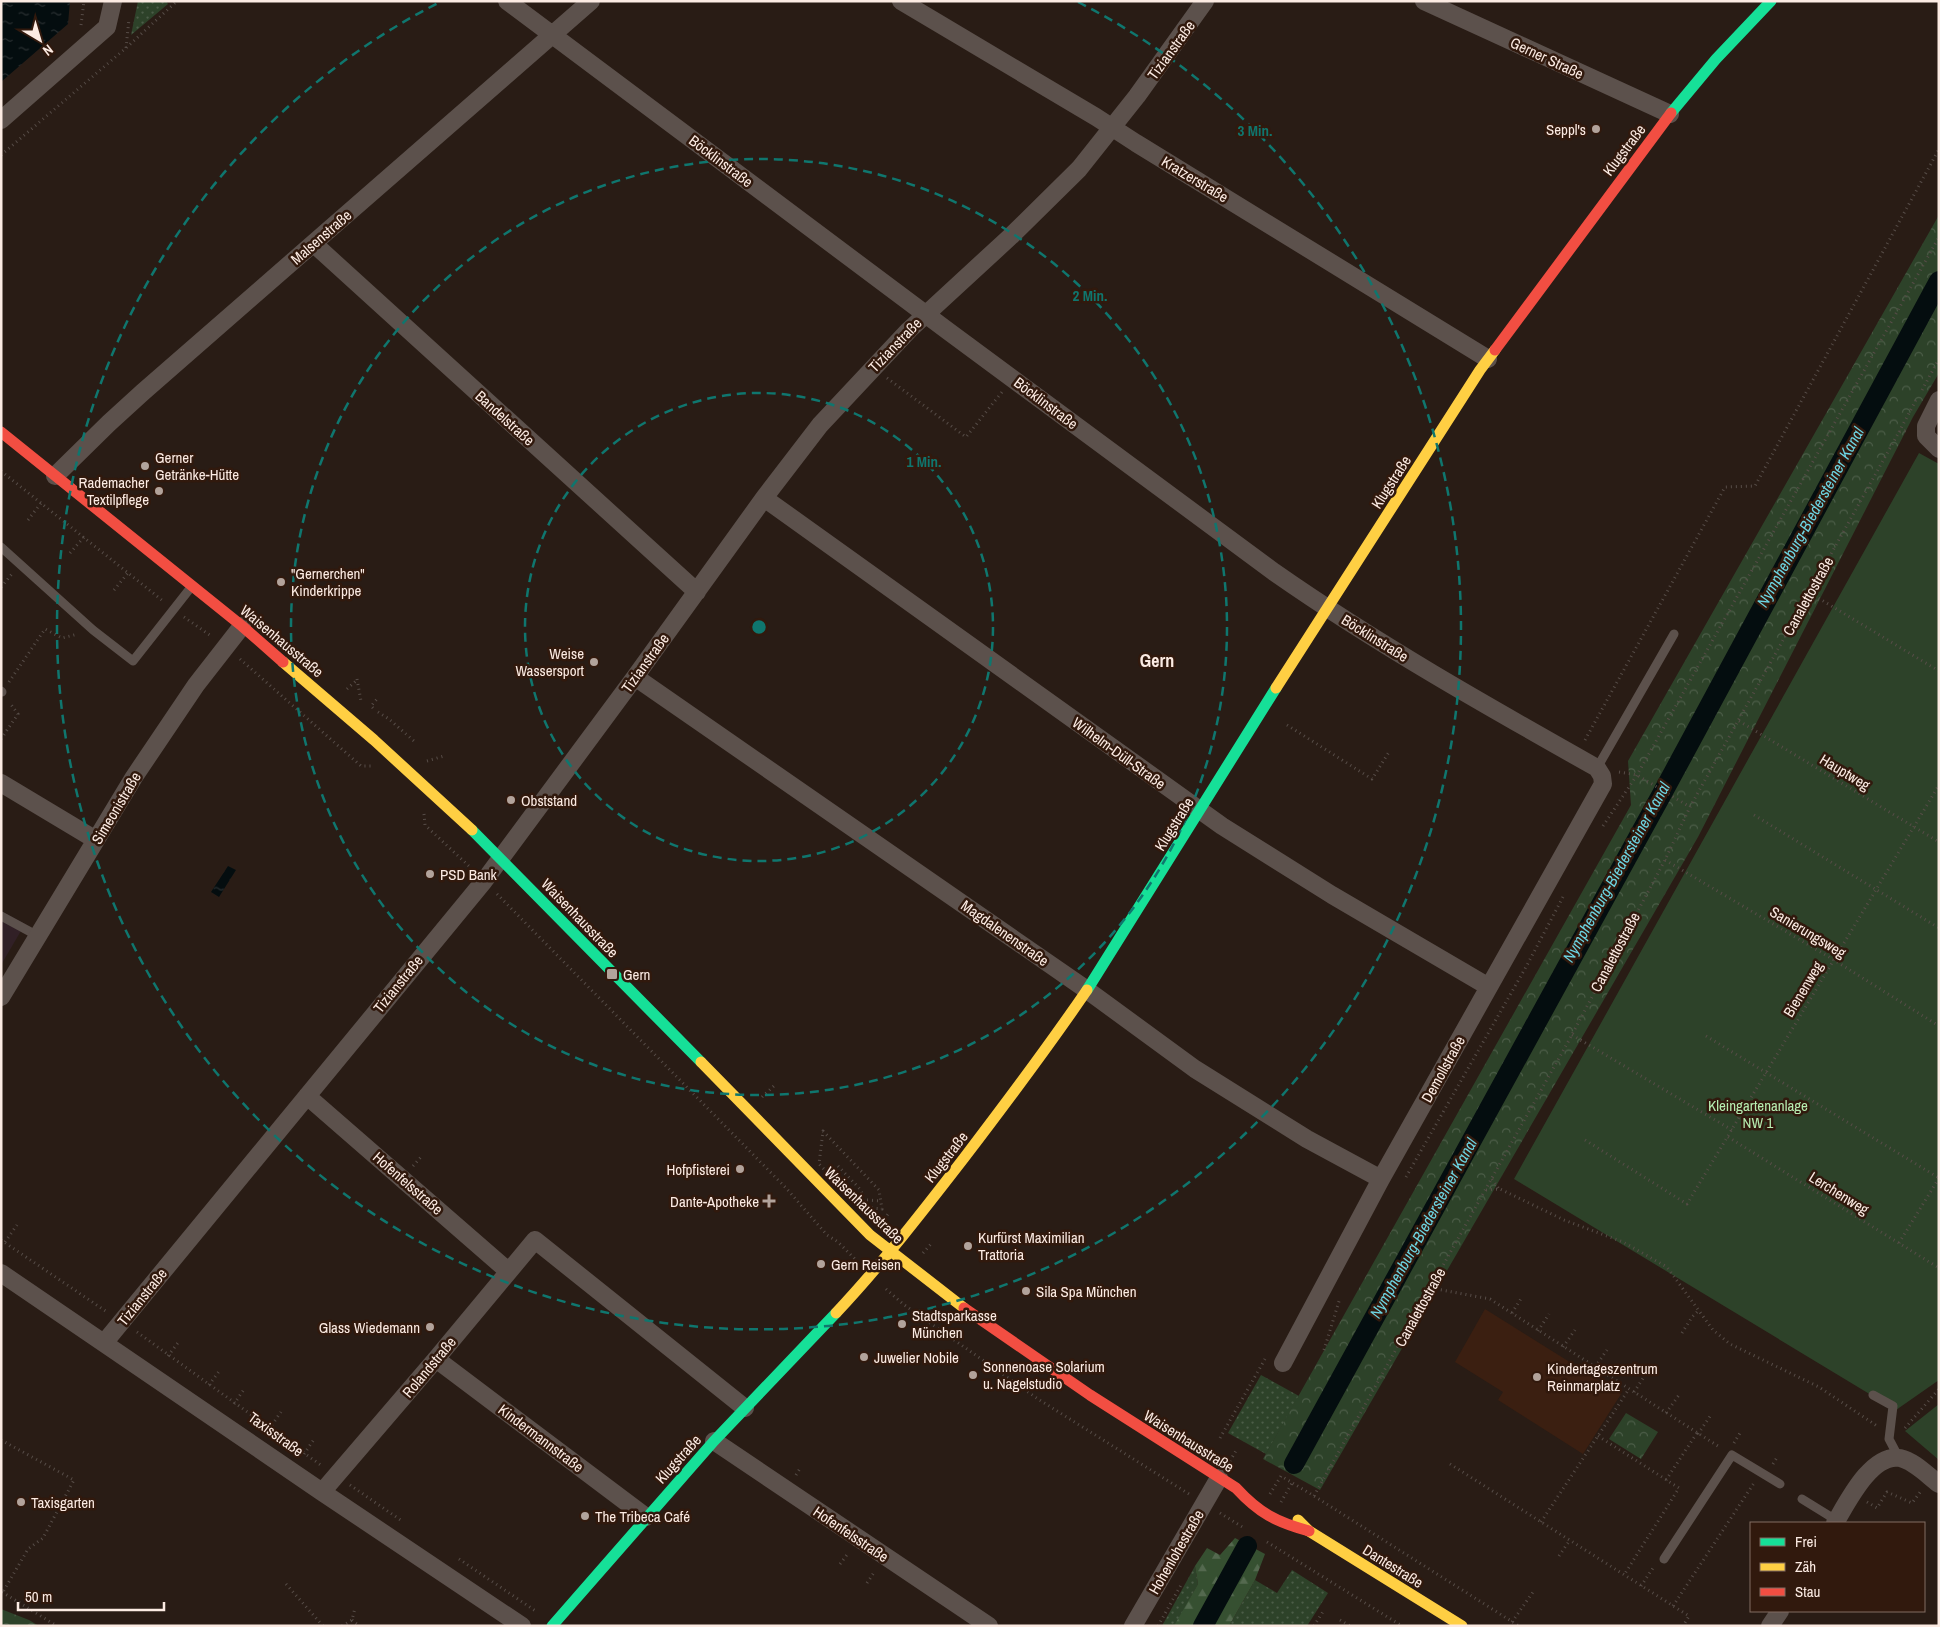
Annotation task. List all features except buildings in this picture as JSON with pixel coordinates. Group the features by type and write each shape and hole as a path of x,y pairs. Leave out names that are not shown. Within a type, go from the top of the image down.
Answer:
{"street":[{"path":"1,120 108,27 113,1"},
{"name":"Böcklinstraße","path":"507,1 1274,572 1328,609 1422,668 1599,772"},
{"name":"Malsenstraße","path":"55,476 116,416 591,1"},
{"name":"Kratzerstraße","path":"901,1 1488,358"},
{"name":"Tizianstraße","path":"104,1343 484,881 635,677 764,498 820,425 872,367 925,314 1049,200 1079,169 1175,46 1205,1"},
{"name":"Gerner Straße","path":"1424,1 1670,114"},
{"name":"Klugstraße","path":"553,1625 714,1441 872,1275 1035,1065 1087,990 1262,709 1488,358 1670,114 1716,59 1771,1"},
{"name":"Bandelstraße","path":"314,244 697,592"},
{"path":"1939,400 1926,431 1939,449"},
{"name":"Waisenhausstraße","path":"1,432 242,626 374,740 500,857 870,1235 996,1332 1044,1366 1236,1488"},
{"name":"Wilhelm-Düll-Straße","path":"764,498 1200,811 1332,895 1488,987"},
{"name":"Simeonistraße","path":"1,997 134,776 196,684 242,626"},
{"name":"Magdalenenstraße","path":"635,677 1087,990 1195,1068 1307,1138 1381,1179"},
{"name":"Demollstraße","path":"1283,1363 1381,1179 1603,784 1599,772"},
{"path":"1,783 96,840"},
{"name":"Hofenfelsstraße","path":"307,1096 508,1271"},
{"name":"Rolandstraße","path":"322,1492 436,1359 534,1240 745,1408"},
{"name":"Taxisstraße","path":"1,1273 522,1626"},
{"name":"Kindermannstraße","path":"436,1359 646,1517"},
{"name":"Hofenfelsstraße","path":"714,1441 989,1626"},
{"path":"1835,1522 1867,1473 1877,1464 1888,1458 1899,1458 1910,1462 1933,1489"},
{"name":"Hohenlohestraße","path":"1133,1626 1219,1478"},
{"path":"1236,1488 1261,1494"},
{"name":"Dantestraße","path":"1236,1488 1252,1506 1280,1524 1309,1531"},
{"name":"Dantestraße","path":"1288,1509 1309,1531 1462,1626"},
{"path":"1770,1626 1779,1612"}],"lane":[{"path":"1,546 93,630 133,661 192,585"},
{"path":"1599,772 1674,634"},
{"path":"1,916 38,936"},
{"path":"1873,1394 1893,1406 1889,1439 1899,1458"},
{"path":"1664,1559 1732,1455 1780,1484"},
{"path":"1802,1499 1835,1522"}],"path":[{"path":"79,32 84,1"},
{"path":"1,155 126,48 176,1"},
{"path":"126,48 130,11"},
{"path":"1585,741 1725,487 1755,486 1939,149"},
{"path":"1600,830 1637,776 1939,237"},
{"path":"872,367 966,437 1014,378"},
{"name":"Canalettostraße","path":"1314,1496 1572,1035 1665,860 1690,807 1898,432 1926,431"},
{"path":"28,520 41,503"},
{"path":"70,553 84,537"},
{"path":"114,590 128,573"},
{"path":"1810,593 1939,671"},
{"path":"1,739 18,714 2,692 45,629 62,638"},
{"path":"378,698 371,706 414,741"},
{"name":"Hauptweg","path":"1739,720 1939,842"},
{"path":"1287,725 1372,779 1389,752"},
{"path":"1599,772 1637,776 1690,807"},
{"name":"Bienenweg","path":"1585,1140 1687,1204 1939,785"},
{"path":"1754,815 1939,928"},
{"path":"425,825 457,853 786,1188 827,1235 838,1242 903,1304 1038,1400 1247,1530"},
{"name":"Sanierungsweg","path":"1665,860 1834,960 1939,1026"},
{"path":"1405,1177 1526,967 1567,889"},
{"path":"1572,1035 1732,1130"},
{"path":"1706,1036 1939,1178 1899,1243"},
{"path":"823,1131 879,1190 882,1209"},
{"name":"Lerchenweg","path":"1728,1137 1939,1268"},
{"path":"411,1168 421,1157"},
{"path":"838,1166 860,1189 867,1201 881,1201"},
{"path":"1492,1179 1500,1189 1564,1220 1623,1242 1667,1267 1713,1330 1730,1344 1819,1387 1876,1426 1901,1433 1939,1389"},
{"path":"1486,1190 1500,1189"},
{"path":"5,1242 17,1225"},
{"path":"836,1236 838,1242"},
{"name":"Taxisstraße","path":"1,1240 87,1297 121,1323 133,1329 234,1404 304,1454 370,1497 407,1525"},
{"path":"1431,1288 1490,1299 1732,1455"},
{"path":"1324,1350 1340,1297"},
{"path":"1512,1313 1522,1297"},
{"path":"1682,1333 1698,1311"},
{"path":"1538,1330 1549,1314"},
{"path":"1564,1347 1575,1330"},
{"path":"168,1356 180,1340"},
{"path":"1595,1367 1607,1350"},
{"path":"208,1385 220,1370"},
{"path":"1634,1392 1646,1374"},
{"path":"234,1404 245,1388"},
{"path":"1541,1522 1629,1389"},
{"path":"1666,1413 1679,1395"},
{"path":"269,1429 281,1412"},
{"path":"1666,1480 1711,1415"},
{"path":"1598,1436 1679,1488 1624,1575"},
{"path":"304,1454 315,1438"},
{"path":"1,1440 74,1480 43,1538 28,1549 2,1592 57,1626"},
{"path":"1450,1464 1689,1616 1683,1626"},
{"path":"794,1476 801,1467"},
{"path":"1673,1606 1761,1472"},
{"path":"1281,1476 1519,1626"},
{"path":"1862,1509 1867,1502 1877,1508 1887,1492 1912,1503 1922,1490 1933,1489"},
{"path":"1559,1556 1570,1540"},
{"path":"1266,1542 1402,1626"},
{"path":"454,1556 494,1582 553,1625"},
{"path":"1642,1586 1656,1564 1664,1559"},
{"path":"286,1584 323,1626"},
{"path":"1512,1622 1533,1592"},
{"path":"342,1626 352,1620 355,1608"},
{"path":"1314,1626 1324,1610"},
{"path":"352,1620 359,1626"},
{"path":"1340,1620 1350,1626"}],"shaded area":[{"path":"1,911 25,924 1,965"},
{"name":"Kindertageszentrum Reinmarplatz","path":"1485,1309 1621,1394 1583,1454 1498,1400 1503,1392 1455,1362"}],"green space":[{"path":"138,1 166,1 168,4 131,35"},
{"path":"1939,215 1939,373 1913,417 1698,837 1320,1490 1263,1459 1631,805 1628,761"},
{"name":"Kleingartenanlage NW 1","path":"1919,453 1939,464 1939,1380 1896,1410 1514,1179"},
{"path":"1261,1375 1299,1396 1266,1454 1228,1433"},
{"path":"1939,1404 1939,1460 1905,1431"},
{"path":"1626,1413 1658,1432 1641,1459 1609,1439"},
{"path":"1235,1538 1265,1554 1255,1580 1229,1626 1174,1626 1198,1584 1195,1566 1207,1548 1220,1555"},
{"path":"1195,1566 1198,1584 1175,1626 1162,1626"},
{"path":"1292,1570 1328,1593 1307,1626 1229,1626 1255,1580 1277,1593"},
{"path":"1,1609 29,1620 39,1626 1,1626"}],"water":[{"path":"1,1 70,1 68,24 1,82"},
{"path":"228,866 236,870 219,897 211,892"}],"waterway":[{"name":"Nymphenburg-Biedersteiner Kanal","path":"1294,1464 1663,792 1939,281"},
{"name":"Nymphenburg-Biedersteiner Kanal","path":"1203,1626 1247,1546"}],"traffic: fast":[{"path":"1671,113 1716,59 1771,1"},
{"path":"1087,990 1276,688"},
{"path":"472,830 701,1062"},
{"path":"552,1626 714,1441 836,1313"}],"traffic: slow":[{"path":"1276,688 1480,370 1495,350"},
{"path":"283,662 374,740 472,830"},
{"path":"836,1313 886,1256 949,1178 1027,1075 1087,990"},
{"path":"701,1062 870,1235 964,1308"},
{"path":"1298,1520 1309,1531 1462,1626"}],"traffic: jam":[{"path":"1495,350 1671,113"},
{"path":"1,432 242,626 283,662"},
{"path":"964,1308 1090,1395 1236,1488 1261,1510 1277,1520 1309,1531"}],"place":[{"name":"Seppl's","path":"1596,129"},
{"name":"Gerner Getränke-Hütte","path":"145,466"},
{"name":"Rademacher Textilpflege","path":"159,491"},
{"name":"\"Gernerchen\" Kinderkrippe","path":"281,582"},
{"name":"Weise Wassersport","path":"594,662"},
{"name":"Obststand","path":"511,800"},
{"name":"PSD Bank","path":"430,874"},
{"name":"Gern","path":"612,974"},
{"name":"Hofpfisterei","path":"740,1169"},
{"name":"Dante-Apotheke","path":"769,1201"},
{"name":"Kurfürst Maximilian Trattoria","path":"968,1246"},
{"name":"Gern Reisen","path":"821,1264"},
{"name":"Sila Spa München","path":"1026,1291"},
{"name":"Stadtsparkasse München","path":"902,1324"},
{"name":"Glass Wiedemann","path":"430,1327"},
{"name":"Juwelier Nobile","path":"864,1357"},
{"name":"Sonnenoase Solarium u. Nagelstudio","path":"973,1375"},
{"name":"Kindertageszentrum Reinmarplatz","path":"1537,1377"},
{"name":"Taxisgarten","path":"21,1502"},
{"name":"The Tribeca Café","path":"585,1516"}],"district":[{"name":"Gern","path":"1157,660"}]}
